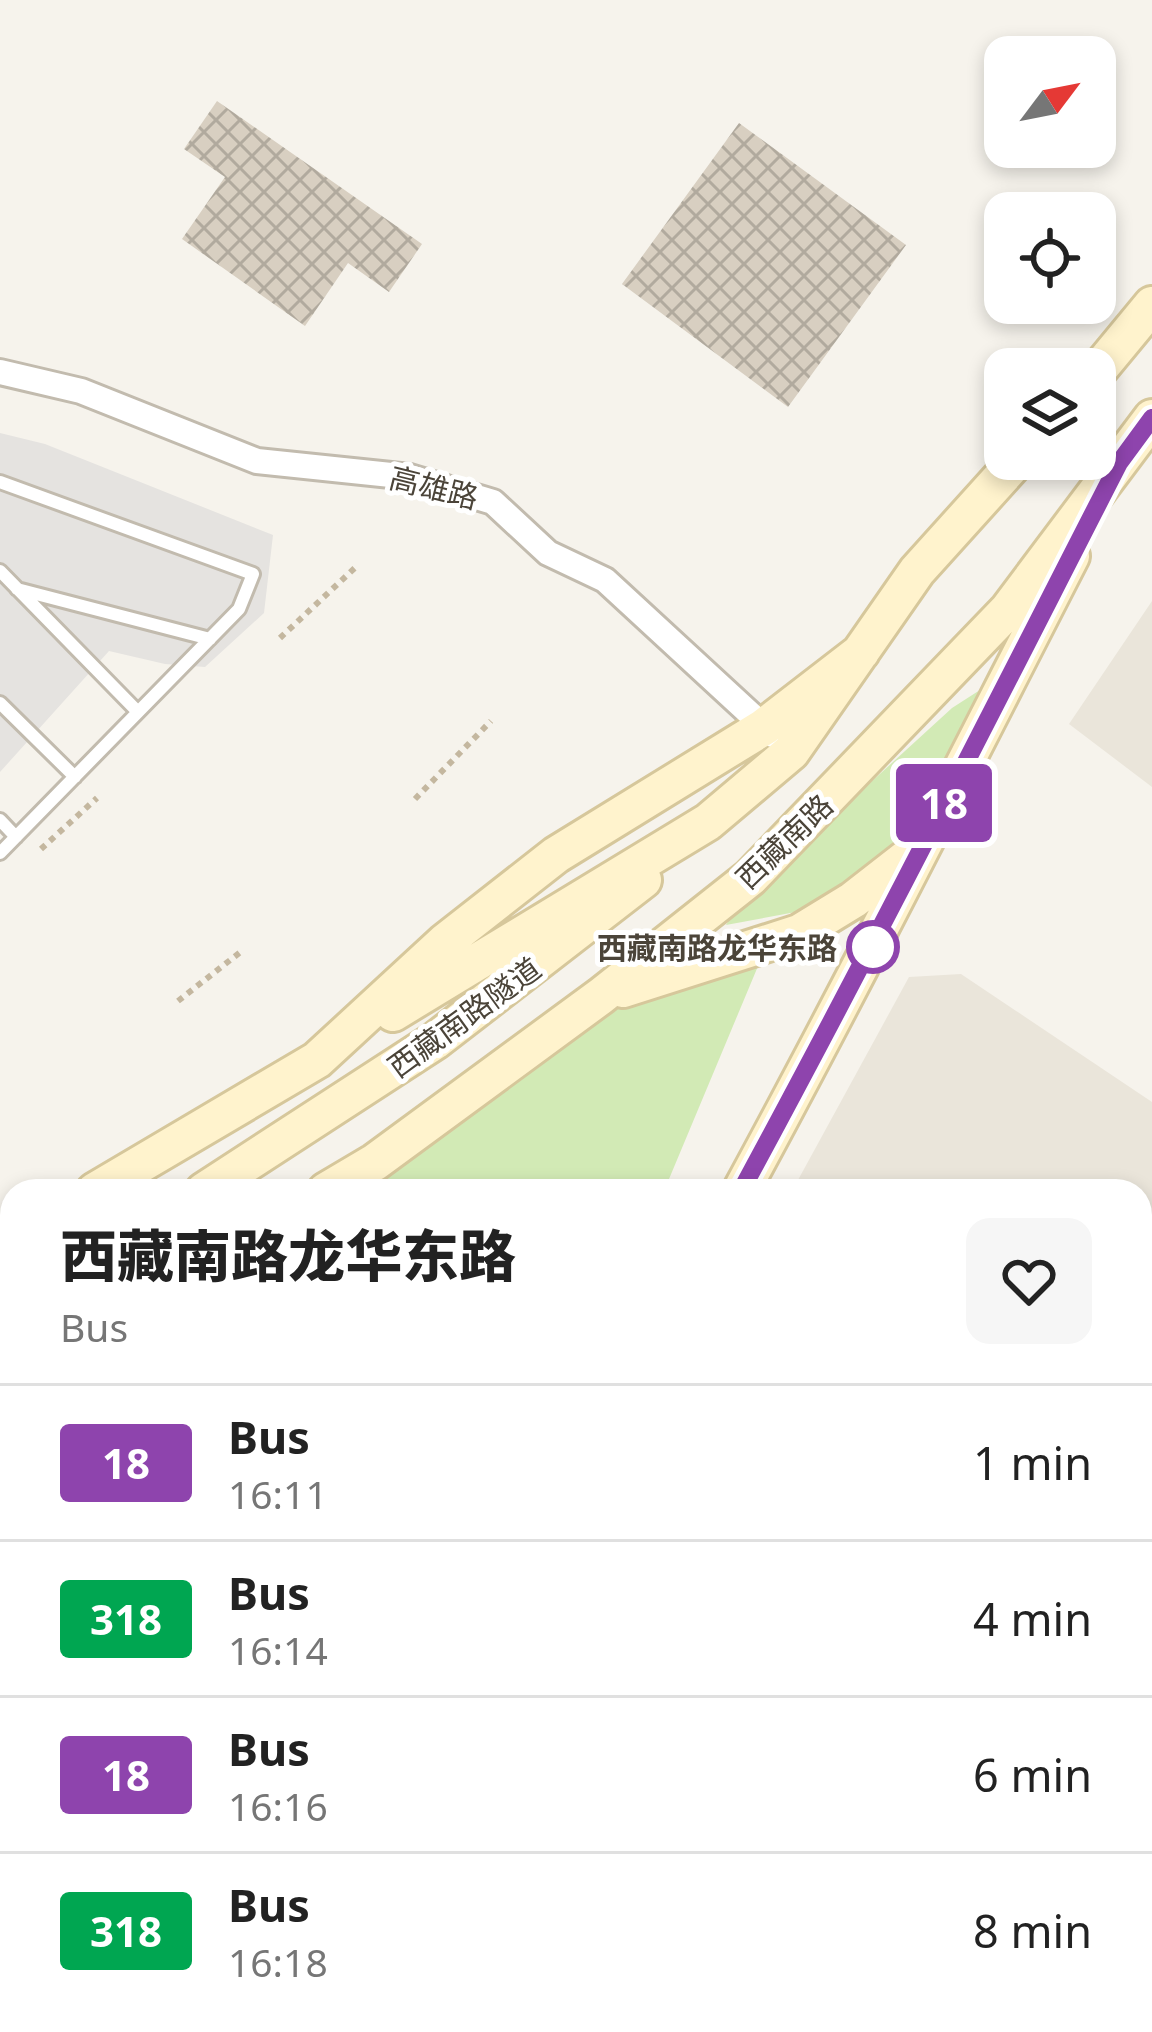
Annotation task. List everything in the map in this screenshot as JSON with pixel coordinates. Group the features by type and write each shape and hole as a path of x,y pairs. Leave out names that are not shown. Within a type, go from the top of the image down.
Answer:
{"main road":[{"path":"1116,349 1152,305"},
{"name":"西藏南路","path":"346,1179 601,996 750,878 1009,610 1152,418"},
{"name":"西藏南路","path":"748,1179 870,953 919,848 1119,463"},
{"name":"西藏南路","path":"115,1179 708,822 791,752 917,571 999,480"},
{"name":"西藏南路","path":"317,1060 446,943 556,855 764,727 861,652"},
{"name":"西藏南路隧道","path":"222,1179 435,1041 614,906 708,822"},
{"path":"601,996 799,933 854,900 919,848"}],"street":[{"name":"高雄路","path":"0,372 81,391 257,461 410,477 494,502 548,553 605,580 791,752"}],"lane":[{"path":"0,482 253,574 238,609 0,854"},
{"path":"0,571 138,712"},
{"path":"17,589 210,638"},
{"path":"0,703 75,777"},
{"path":"0,820 16,837"}],"path":[{"path":"280,638 358,565"},
{"path":"416,799 491,721"},
{"path":"40,849 97,798"},
{"path":"178,1001 243,950"}],"shaded area":[{"path":"0,433 45,444 273,535 264,613 205,667 165,664 109,651 0,772"},
{"path":"1152,601 1152,787 1069,724"},
{"path":"961,974 1152,1102 1152,1179 799,1179 909,977"}],"green space":[{"path":"980,690 905,841 812,909 726,925 741,901 952,708"},
{"path":"761,959 669,1179 372,1179 586,1024 634,997"}],"building":[{"path":"217,101 422,244 389,292 348,263 305,326 182,239 225,177 184,149"},
{"path":"739,123 906,245 788,407 622,284"}],"bus line":[{"name":"18","path":"748,1179 870,953 919,848 1119,463 1152,418"}],"place":[{"name":"西藏南路龙华东路","path":"873,947"}]}
